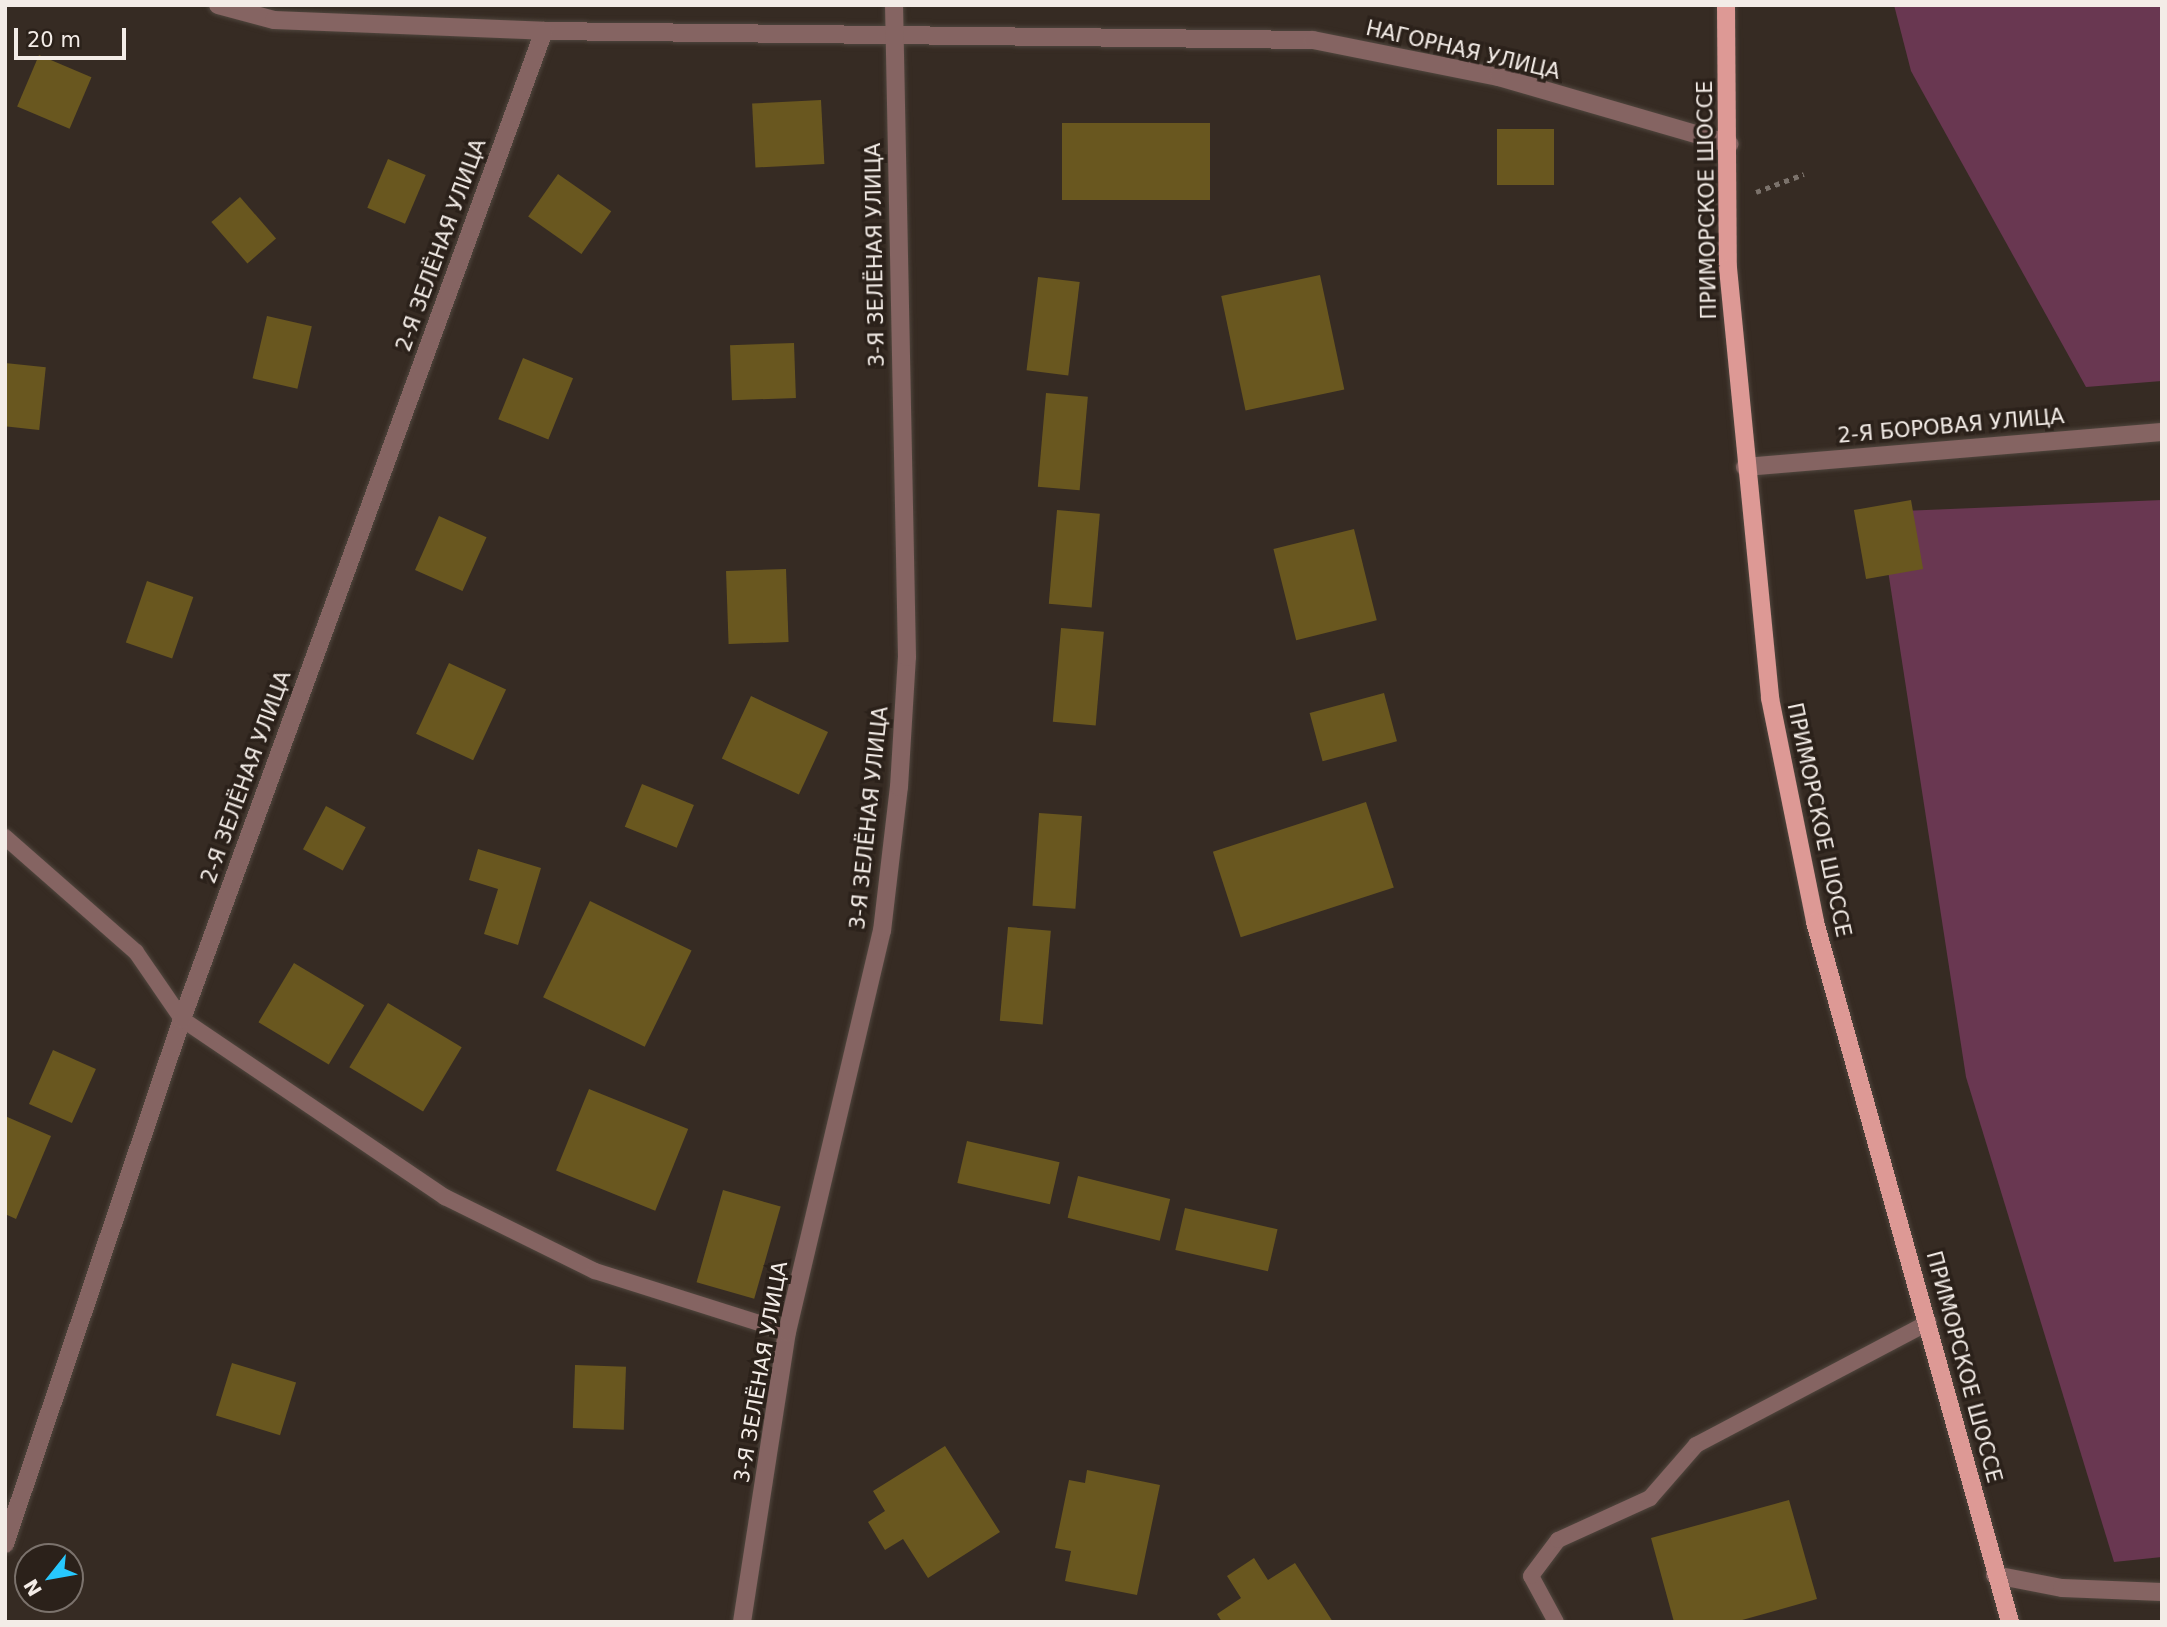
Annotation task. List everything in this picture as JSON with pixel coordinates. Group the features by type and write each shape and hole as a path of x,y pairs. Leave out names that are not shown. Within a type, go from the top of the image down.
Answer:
{"main road":[{"name":"ПРИМОРСКОЕ ШОССЕ","path":"1726,5 1728,268 1745,467 1770,698 1815,922 1929,1322 1995,1575 2010,1622"}],"street":[{"name":"НАГОРНАЯ УЛИЦА","path":"218,5 274,20 544,31 1313,40 1499,77 1729,145"},
{"name":"3-Я ЗЕЛЁНАЯ УЛИЦА","path":"742,1622 787,1332 882,931 899,787 907,657 894,5"},
{"name":"2-Я ЗЕЛЁНАЯ УЛИЦА","path":"5,1544 182,1019 544,31"},
{"name":"2-Я БОРОВАЯ УЛИЦА","path":"1745,467 2162,432"},
{"path":"1995,1575 2062,1588 2162,1592"}],"lane":[{"path":"5,837 136,952 182,1019 445,1197 595,1271 787,1332"},
{"path":"1556,1622 1531,1576 1558,1540 1650,1498 1696,1445 1929,1322"}],"path":[{"path":"1748,195 1804,174"}],"shaded area":[{"path":"1894,5 2162,5 2162,381 2086,387 1911,71"},
{"path":"2162,500 2162,1557 2114,1562 1966,1077 1879,512"}],"building":[{"path":"39,55 91,77 70,129 17,107"},
{"path":"821,100 824,164 755,168 752,104"},
{"path":"1062,123 1210,123 1210,200 1062,200"},
{"path":"1497,129 1554,129 1554,185 1497,185"},
{"path":"388,159 426,175 405,224 367,208"},
{"path":"558,174 611,211 581,254 528,217"},
{"path":"240,197 276,239 247,263 211,222"},
{"path":"1320,275 1344,389 1246,410 1221,296"},
{"path":"1038,277 1080,282 1068,375 1027,370"},
{"path":"267,316 312,326 297,389 253,378"},
{"path":"794,343 796,398 732,400 730,345"},
{"path":"523,358 573,378 548,439 498,419"},
{"path":"5,363 46,367 39,430 5,426"},
{"path":"1046,393 1088,397 1080,490 1038,487"},
{"path":"1911,500 1923,569 1866,579 1854,510"},
{"path":"1057,510 1100,514 1092,607 1049,604"},
{"path":"439,516 487,537 463,591 415,570"},
{"path":"1354,529 1377,620 1296,640 1273,549"},
{"path":"786,569 789,642 729,644 726,571"},
{"path":"147,581 193,597 172,658 126,642"},
{"path":"1061,628 1104,632 1096,725 1053,722"},
{"path":"449,663 506,690 473,760 416,734"},
{"path":"1384,693 1397,741 1323,761 1310,713"},
{"path":"751,696 828,732 799,794 722,759"},
{"path":"642,784 694,805 677,848 625,827"},
{"path":"1366,802 1394,888 1241,937 1213,852"},
{"path":"326,806 366,827 343,870 303,849"},
{"path":"1039,813 1082,816 1075,909 1033,906"},
{"path":"478,849 541,868 518,945 484,934 498,889 469,880"},
{"path":"590,901 692,951 645,1047 543,997"},
{"path":"1008,927 1051,931 1043,1024 1000,1021"},
{"path":"294,963 364,1005 329,1064 258,1022"},
{"path":"388,1003 462,1047 423,1112 349,1067"},
{"path":"53,1050 96,1069 72,1123 29,1104"},
{"path":"589,1089 688,1129 655,1211 556,1171"},
{"path":"5,1116 51,1136 16,1219 5,1214"},
{"path":"967,1141 1060,1162 1050,1204 957,1183"},
{"path":"1078,1176 1170,1199 1160,1241 1068,1218"},
{"path":"723,1190 781,1207 754,1299 697,1282"},
{"path":"1185,1208 1278,1229 1268,1271 1175,1250"},
{"path":"232,1363 296,1383 280,1435 216,1416"},
{"path":"575,1365 626,1367 624,1430 573,1428"},
{"path":"945,1446 1000,1532 928,1578 903,1539 885,1550 868,1522 885,1511 873,1491"},
{"path":"1087,1470 1160,1485 1137,1595 1065,1581 1071,1551 1055,1548 1069,1480 1085,1483"},
{"path":"1789,1500 1817,1599 1735,1622 1674,1622 1651,1538"},
{"path":"1254,1558 1268,1580 1295,1563 1333,1622 1222,1622 1217,1614 1241,1598 1227,1576"}]}
